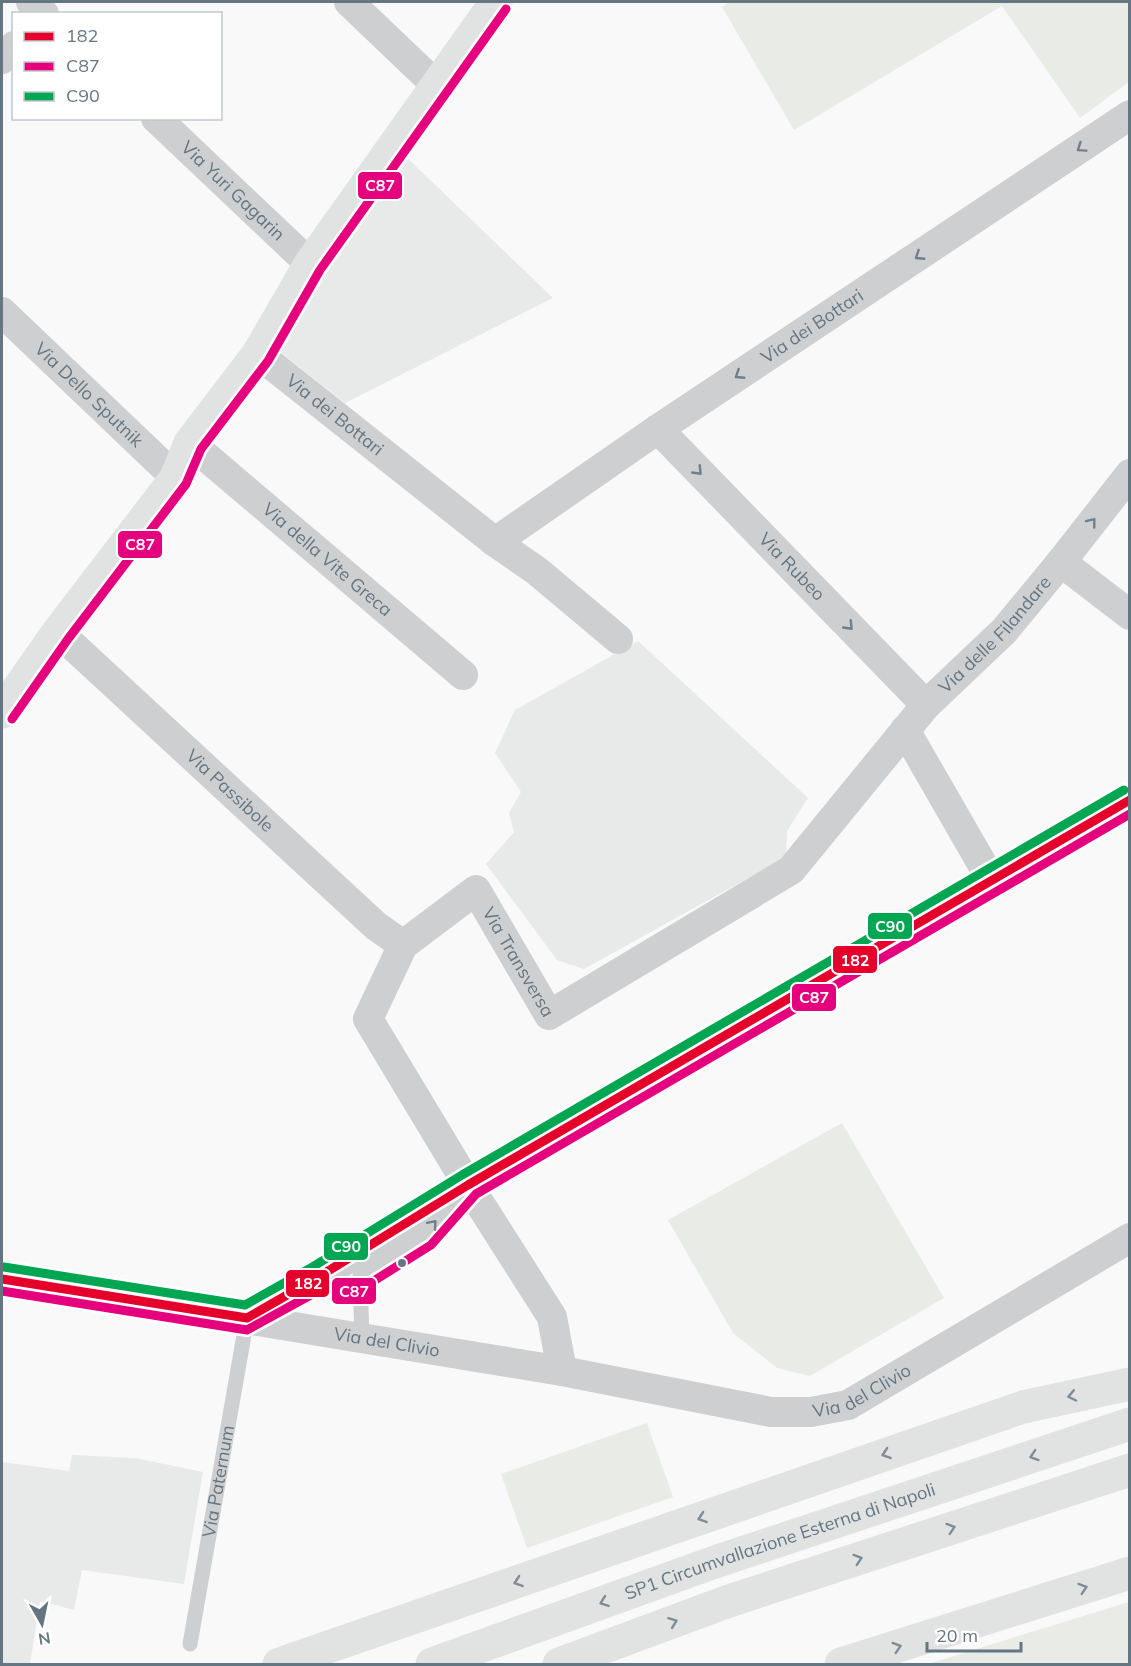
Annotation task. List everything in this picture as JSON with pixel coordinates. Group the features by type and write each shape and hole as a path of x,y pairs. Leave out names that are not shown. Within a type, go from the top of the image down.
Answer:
{"main road":[{"path":"2,712 58,632 176,478 190,444 258,354 310,264 496,2"},
{"path":"279,1665 1023,1407 1130,1384"},
{"name":"SP1 Circumvallazione Esterna di Napoli","path":"432,1665 712,1563 1130,1424"},
{"path":"559,1665 729,1601 1130,1470"},
{"path":"841,1665 1130,1573"}],"street":[{"path":"349,2 436,86"},
{"name":"Via dei Bottari","path":"495,542 658,429 1130,115"},
{"name":"Via Yuri Gagarin","path":"158,120 310,264"},
{"name":"Via Dello Sputnik","path":"2,312 176,478"},
{"name":"Via dei Bottari","path":"258,354 495,542 537,571 618,639"},
{"name":"Via Rubeo","path":"658,429 926,705"},
{"name":"Via della Vite Greca","path":"190,444 463,675"},
{"name":"Via delle Filandare","path":"926,705 1004,631 1130,474"},
{"name":"Via delle Filandare","path":"1061,562 1130,615"},
{"name":"Via Passibole","path":"58,632 376,926 404,945"},
{"name":"Via Transversa","path":"468,1185 368,1019 404,945 476,890 549,1015 791,870 926,705"},
{"path":"905,730 992,881"},
{"path":"2,1279 247,1318 468,1185 1130,800"},
{"path":"468,1185 552,1317 562,1371"},
{"name":"Via del Clivio","path":"247,1318 562,1371 771,1412 811,1412 848,1405 1130,1238"}],"lane":[{"path":"362,1338 359,1280 364,1273 423,1236 468,1185"},
{"path":"315,1279 359,1280"},
{"name":"Via Paternum","path":"190,1644 247,1318"}],"shaded area":[{"path":"729,2 1129,2 1129,82 1080,118 1002,6 794,130 722,7"},
{"path":"403,154 553,298 345,403 277,349"},
{"path":"638,641 808,798 787,831 786,857 584,969 557,960 486,864 514,832 509,813 521,792 495,753 515,710"},
{"path":"842,1123 944,1298 810,1376 777,1368 733,1333 668,1220"},
{"path":"647,1423 673,1497 527,1548 501,1474"},
{"path":"72,1455 135,1458 203,1472 184,1584 82,1570 74,1610 40,1601 30,1664 2,1664 2,1462 69,1471"},
{"path":"1129,1602 1129,1664 928,1664"}],"transit line":[{"name":"C87","path":"12,719 68,639 186,484 201,449 268,361 320,270 506,9"},
{"name":"C90","path":"4,1267 245,1305 309,1269 462,1175 1124,790"},
{"name":"182","path":"2,1279 247,1318 468,1185 1130,800"},
{"name":"C87","path":"2,1291 247,1330 318,1291 363,1291 372,1282 431,1245 476,1194 1130,814"}]}
